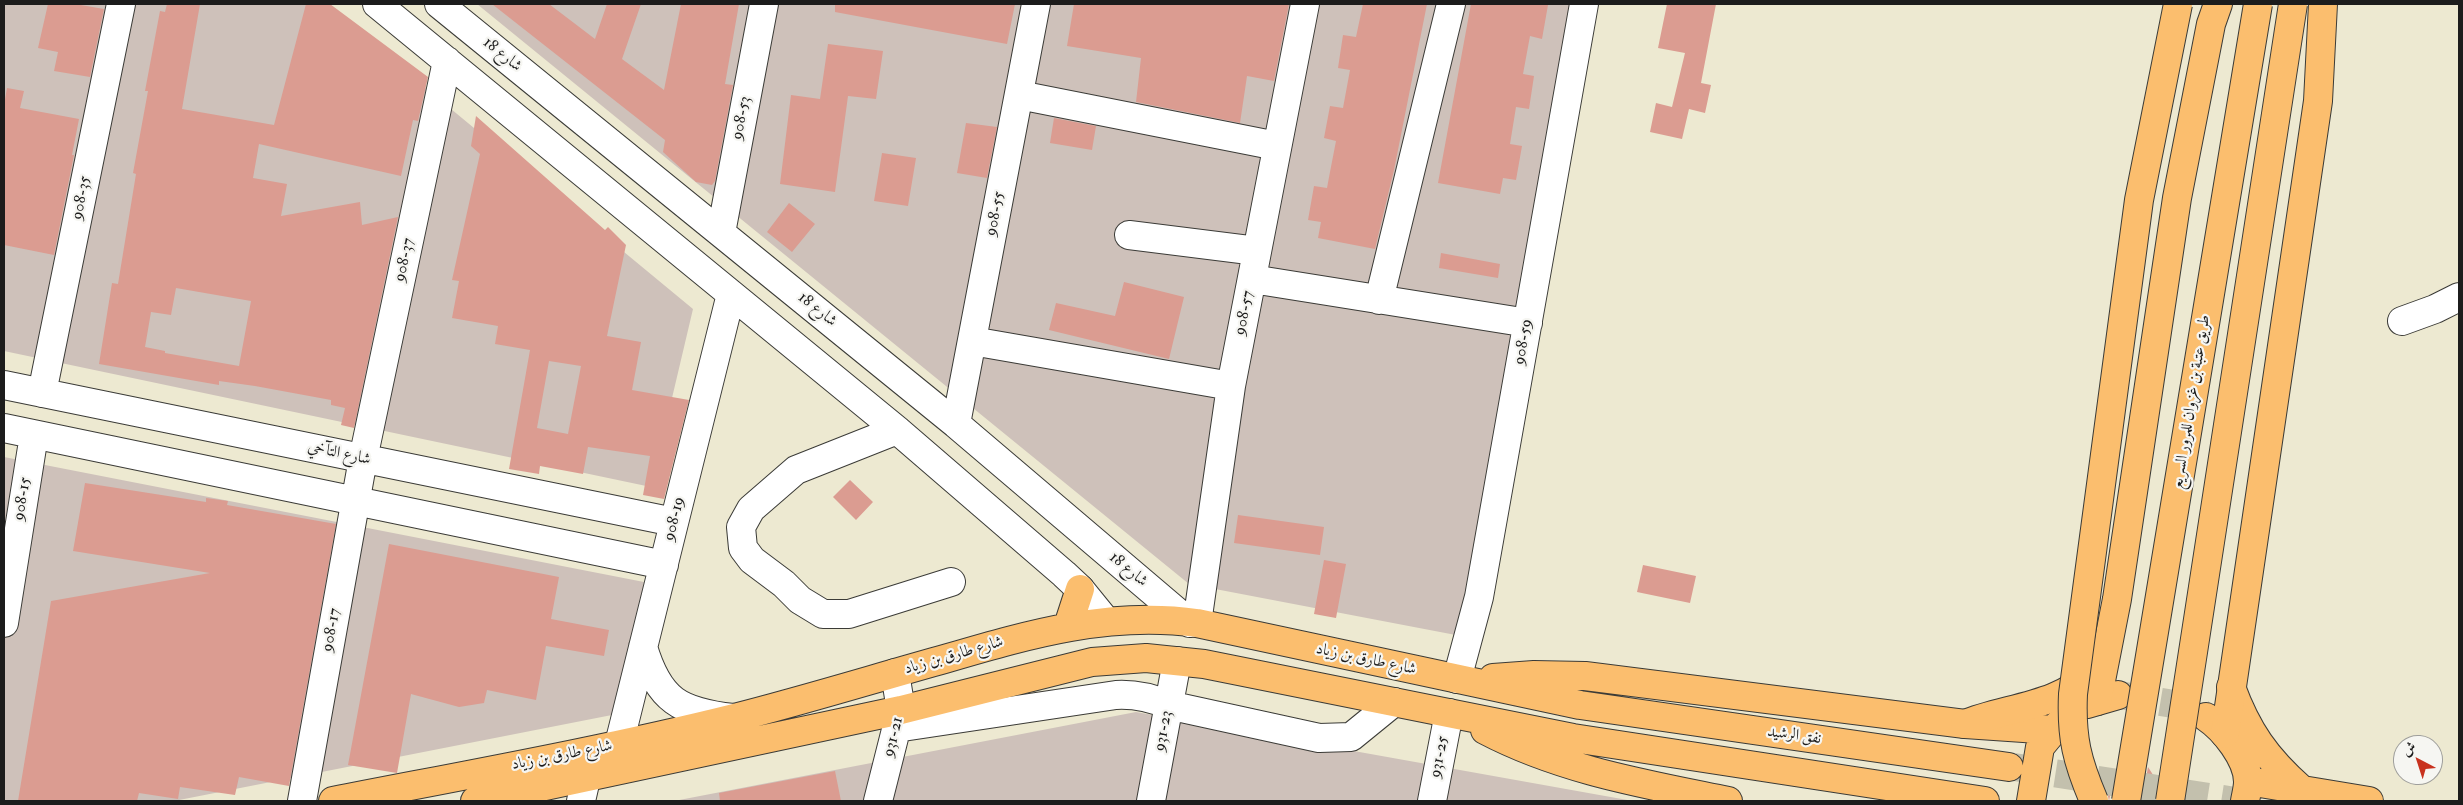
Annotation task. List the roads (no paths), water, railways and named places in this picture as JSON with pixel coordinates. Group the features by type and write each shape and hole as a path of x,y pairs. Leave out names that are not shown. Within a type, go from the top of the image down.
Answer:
{"main road":[{"path":"2094,801 2078,763 2072,727 2073,694 2139,200 2178,4"},
{"path":"2101,700 2118,599 2177,198 2211,24 2218,4"},
{"name":"طريق عتبة بن غزوان للمرور السريع","path":"2126,801 2258,4"},
{"path":"2170,801 2293,4"},
{"path":"2323,4 2318,101 2231,687 2216,725 2240,757 2246,791 2300,789 2369,801"},
{"path":"1068,626 1080,589"},
{"name":"شارع طارق بن زياد","path":"333,801 619,744 735,718 1035,633 1068,626 1106,622 1162,620 1194,623 1580,706"},
{"path":"1965,724 1986,715 2046,701 2083,681 2108,651"},
{"name":"شارع طارق بن زياد","path":"475,801 583,790 898,719 1092,662 1119,658 1177,660 1204,664 1574,738 1985,801"},
{"path":"1460,680 1534,675 1586,676 1965,724 2056,727 2040,747 2030,801"},
{"path":"2231,687 2242,716 2258,744 2277,768 2300,789"},
{"name":"نفق الرشيد","path":"1580,706 2009,767"},
{"path":"1452,714 1510,744 1567,766 1662,795 1728,801"}],"street":[{"name":"908-35","path":"42,393 121,4"},
{"path":"378,4 887,422 1080,589 1106,622"},
{"name":"908-53","path":"721,232 764,4"},
{"name":"908-55","path":"956,424 1036,4"},
{"name":"908-57","path":"1194,623 1231,386 1305,4"},
{"path":"1379,300 1451,4"},
{"name":"908-59","path":"1460,680 1479,597 1584,4"},
{"name":"شارع 18","path":"448,7 956,424 1194,623"},
{"name":"908-37","path":"363,458 447,61"},
{"path":"1019,95 1278,146"},
{"path":"1129,235 1257,251"},
{"path":"1252,279 1528,324"},
{"name":"908-19","path":"619,744 731,294"},
{"path":"2402,321 2459,297"},
{"path":"972,341 1231,386"},
{"path":"905,382 887,422 796,470 751,509 741,526 743,548 752,560 784,584 800,600 823,614 849,614 951,582"},
{"name":"شارع التآخي","path":"4,385 674,522"},
{"path":"4,428 664,565"},
{"name":"908-15","path":"4,623 34,435"},
{"name":"908-17","path":"302,801 363,458"},
{"path":"644,647 652,673 659,685 678,704 703,715 735,718"},
{"name":"931-23","path":"1151,801 1177,660"},
{"name":"931-21","path":"878,801 898,719 895,673"},
{"path":"898,719 1133,694 1152,698 1168,705 1319,738 1333,739 1351,737 1394,702"},
{"name":"931-25","path":"1432,801 1452,714"}],"tunnel":[{"path":"2119,695 2192,707 2205,716"},
{"path":"2014,767 2235,801"}]}
